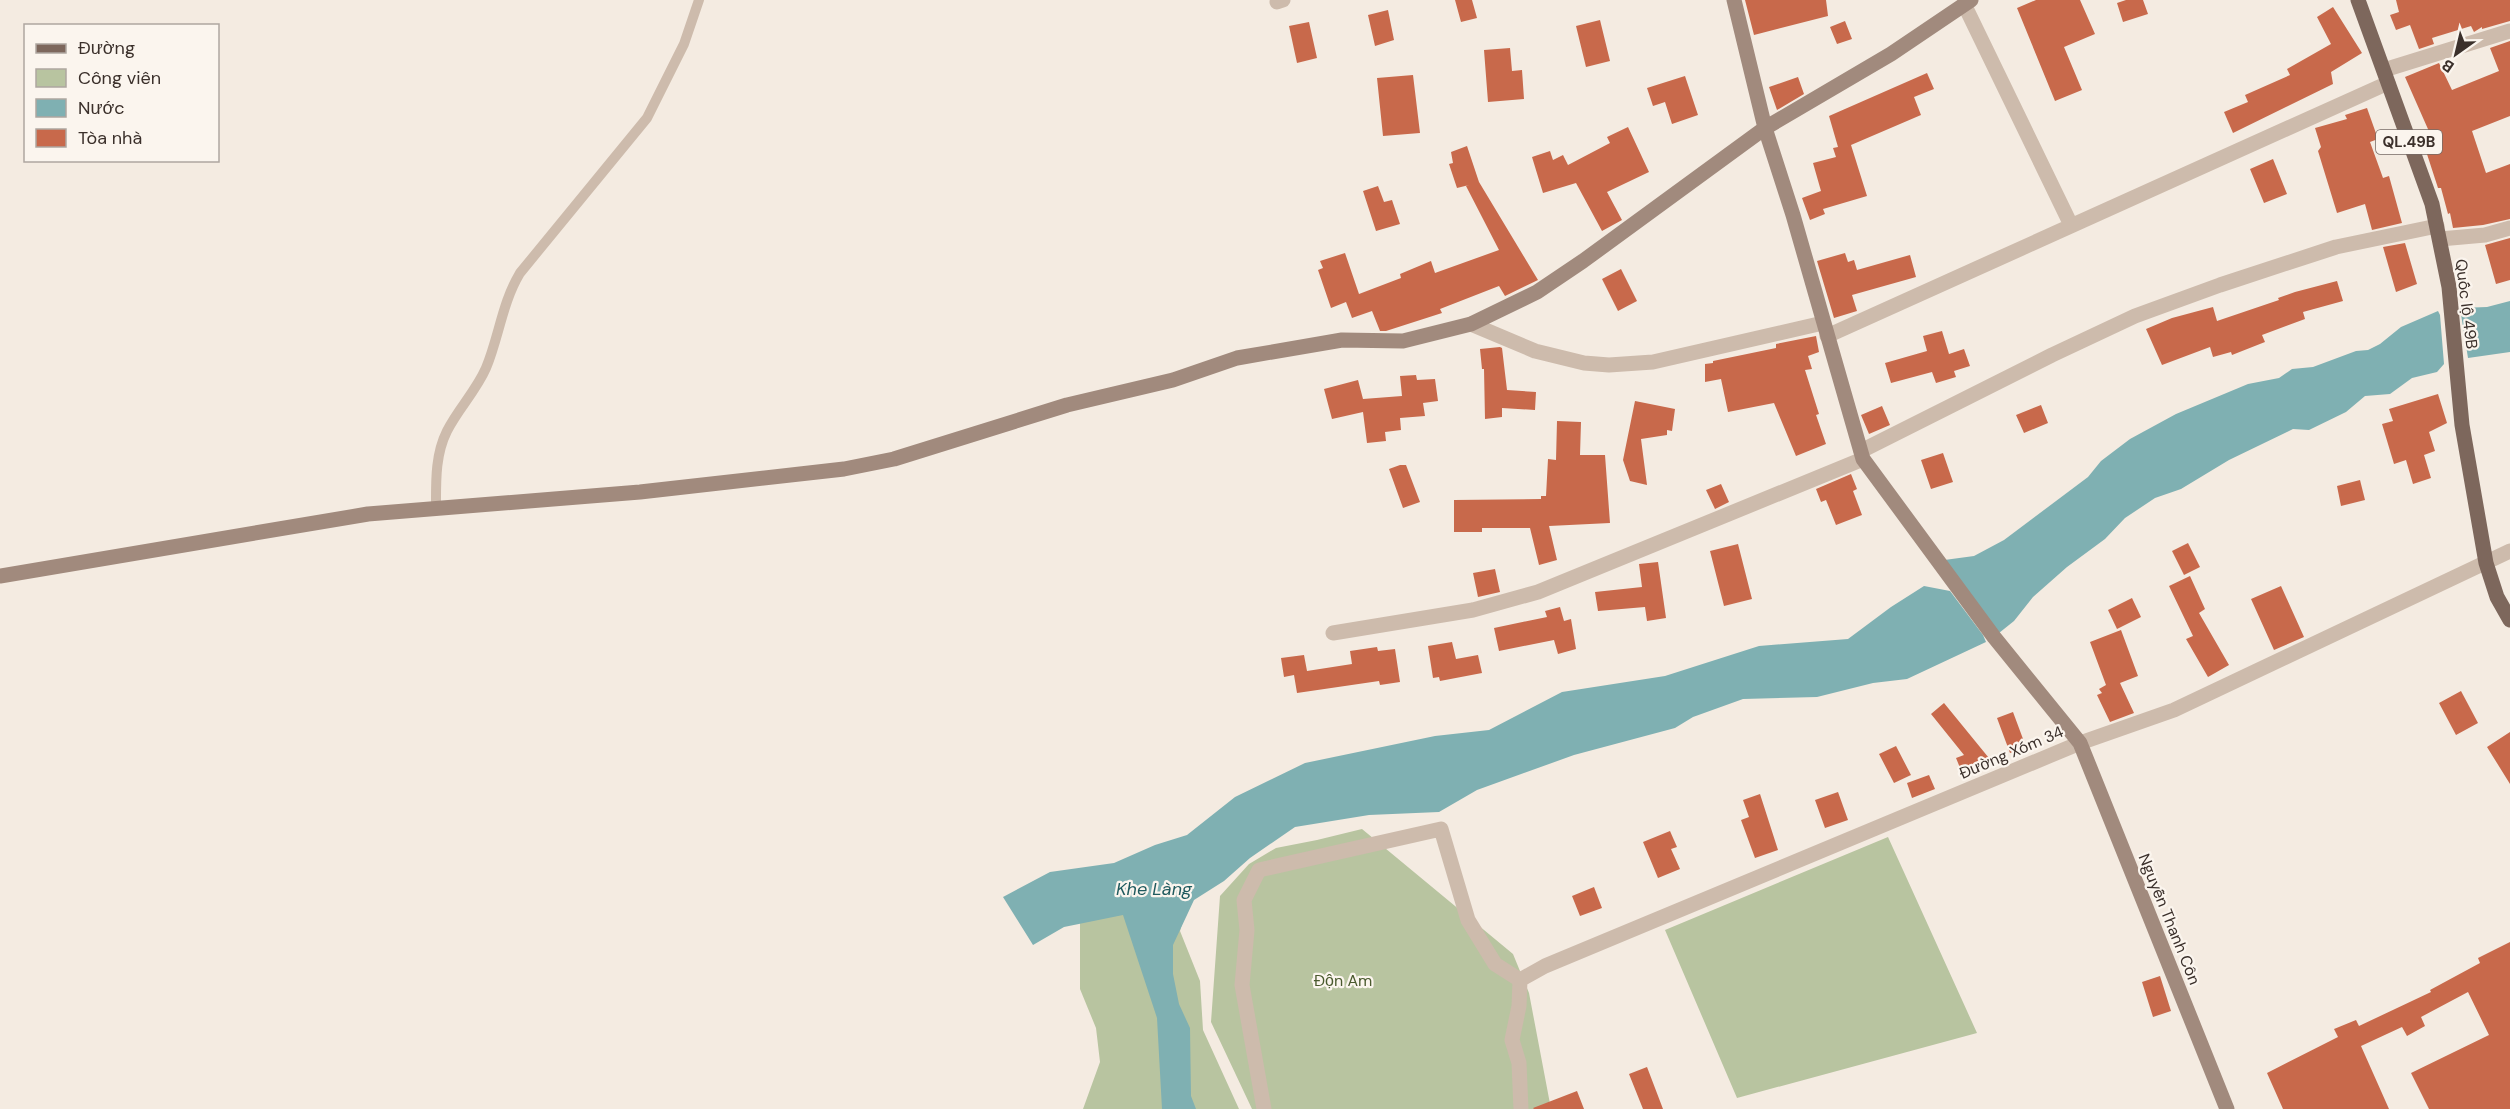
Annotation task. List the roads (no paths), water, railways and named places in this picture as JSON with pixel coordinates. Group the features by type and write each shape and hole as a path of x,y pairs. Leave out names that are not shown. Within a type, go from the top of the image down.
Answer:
{"main road":[{"name":"Quốc lộ 49B","path":"2358,0 2432,204 2449,287 2462,425 2486,563 2497,597 2510,620"}],"street":[{"name":"Nguyễn Thanh Côn","path":"1734,0 1765,128 1793,216 1862,455 1994,637 2080,743 2228,1109"},
{"path":"0,576 356,516 640,492 844,470 894,459 1067,405 1173,380 1237,357 1342,339 1403,341 1471,324 1537,292 1765,128 1892,54 1967,2 2071,225"},
{"path":"1471,324 1535,351 1584,363 1609,365 1653,362 1825,329 2071,225 2386,76 2510,31"},
{"path":"1333,633 1473,610 1538,592 1862,455 2052,355 2135,316 2220,285 2336,247 2438,232 2485,235 2510,228"},
{"name":"Đường Xóm 34","path":"1520,980 1545,966 2080,743 2174,710 2510,550"},
{"path":"1264,1109 1242,986 1247,930 1244,900 1259,870 1441,829 1468,920 1495,964 1520,980 1519,1006 1512,1040 1520,1064 1521,1109"}],"lane":[{"path":"436,508 437,469 441,448 447,432 475,389 486,367 512,287 520,273 647,118 684,44 699,0"}],"water":[{"path":"2510,301 2510,352 2468,358 2460,308 2487,307"},
{"path":"2438,311 2444,364 2437,372 2412,378 2390,394 2365,396 2346,412 2309,430 2293,429 2229,460 2181,489 2155,498 2125,518 2105,539 2067,567 2033,597 2014,621 1994,637 1937,561 1974,556 2004,540 2088,477 2101,461 2130,439 2176,414 2248,384 2279,378 2292,369 2313,367 2356,351 2368,350 2380,344 2401,327"},
{"name":"Khe Làng","path":"1924,586 1950,591 1986,642 1907,679 1873,683 1817,697 1743,699 1693,717 1675,728 1574,755 1477,790 1439,812 1369,815 1295,827 1250,858 1224,881 1194,900 1173,945 1173,974 1179,1004 1190,1028 1191,1096 1196,1109 1162,1109 1157,1018 1123,915 1064,927 1033,945 1003,897 1050,872 1114,863 1155,845 1187,835 1235,797 1305,763 1435,736 1489,730 1562,692 1665,676 1759,646 1848,639"}],"park label":[{"name":"Độn Am","path":"1343,980"}]}
